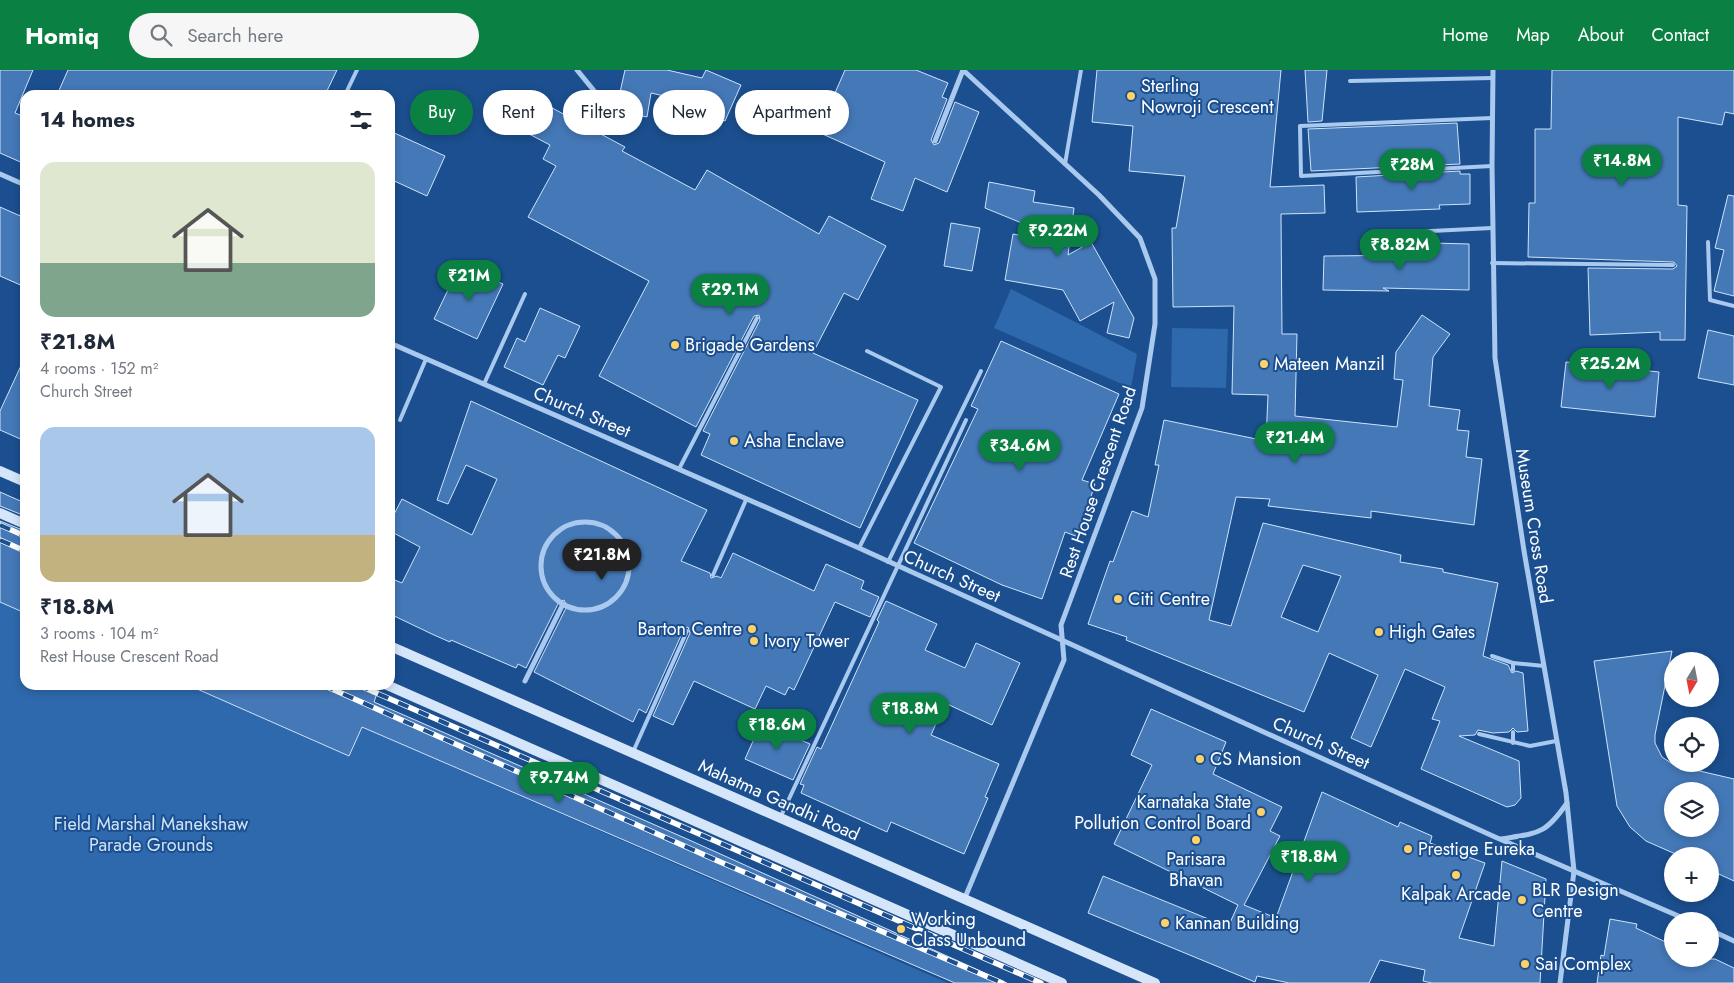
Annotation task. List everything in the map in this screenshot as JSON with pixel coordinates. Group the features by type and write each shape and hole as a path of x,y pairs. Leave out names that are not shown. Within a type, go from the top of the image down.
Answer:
{"main road":[{"path":"0,471 20,480"},
{"path":"0,512 20,522"},
{"name":"Mahatma Gandhi Road","path":"395,648 1156,983"},
{"path":"395,689 1062,983"}],"street":[{"path":"577,70 593,90"},
{"path":"935,141 963,70"},
{"name":"Rest House Crescent Road","path":"963,70 1099,196 1140,238 1155,279 1155,324 1142,408 1061,625 1064,660 964,900"},
{"name":"Museum Cross Road","path":"1494,70 1492,118 1492,263 1498,386 1567,803 1574,870 1560,983"},
{"path":"0,174 20,182"},
{"name":"Church Street","path":"395,345 859,548 1062,642 1500,839 1670,912"},
{"path":"588,523 602,526 618,538 628,556 629,570 626,584 613,600 595,609 581,610 563,604 554,598 545,585 541,570 542,555 549,541 559,530 573,524 588,523"},
{"path":"525,681 563,604"},
{"path":"1500,839 1544,830 1555,821 1567,803"},
{"path":"1719,934 1734,942"}],"lane":[{"path":"347,90 357,70"},
{"path":"1065,164 1081,70"},
{"path":"1350,81 1493,78"},
{"path":"1492,118 1300,126 1301,176 1492,166"},
{"path":"1370,234 1492,228"},
{"path":"1708,242 1710,300 1734,306"},
{"path":"1492,263 1673,265"},
{"path":"484,384 525,294"},
{"path":"679,469 757,318"},
{"path":"859,548 941,387 867,350"},
{"path":"400,420 426,359"},
{"path":"888,562 981,371"},
{"path":"780,818 896,566 966,420"},
{"path":"713,575 746,500"},
{"path":"632,754 688,631"},
{"path":"1492,656 1513,663 1544,666"},
{"path":"1513,663 1513,670"},
{"path":"1513,732 1513,742"},
{"path":"1479,734 1530,746 1556,740"}],"green space":[{"path":"1011,289 1137,354 1131,388 994,328"},
{"path":"1172,328 1228,329 1226,388 1171,387"},
{"name":"Field Marshal Manekshaw Parade Grounds","path":"0,602 20,611 20,690 199,690 349,756 362,727 948,983 0,983"}],"building":[{"path":"0,70 33,70 25,90 20,90 20,101 15,113 20,115 20,162 0,153"},
{"path":"68,70 337,70 327,90 59,90"},
{"path":"625,70 667,70 702,78 706,70 741,85 739,90 735,90 735,98 725,121 725,90 653,90 647,117 643,116 643,90 620,90"},
{"path":"845,70 916,70 948,83 942,97 947,99 931,140 934,145 939,143 955,102 979,112 947,192 915,178 903,211 871,199 885,162 825,135 849,135 849,90 836,90"},
{"path":"1097,70 1281,70 1270,187 1324,185 1325,213 1281,214 1282,334 1297,334 1295,416 1397,427 1403,380 1394,379 1396,352 1422,315 1450,334 1433,357 1429,406 1460,410 1457,430 1469,431 1466,457 1482,459 1474,525 1371,511 1371,518 1268,506 1270,499 1236,497 1209,620 1231,626 1263,523 1401,555 1400,562 1443,569 1443,572 1498,583 1483,656 1508,665 1512,673 1516,671 1523,673 1528,731 1517,732 1513,728 1509,732 1493,733 1478,730 1475,735 1459,736 1519,761 1521,798 1515,805 1507,807 1421,769 1440,721 1432,719 1445,687 1405,669 1371,747 1351,738 1378,675 1329,653 1304,712 1126,640 1127,637 1088,624 1110,561 1113,562 1132,511 1148,517 1159,465 1155,465 1164,420 1266,441 1268,395 1232,394 1234,306 1173,307 1172,228 1176,228 1185,176 1129,171 1133,126 1092,122","holes":["1303,565 1341,576 1318,632 1281,617"]},
{"path":"1305,70 1327,70 1322,121 1308,122"},
{"path":"1552,70 1734,70 1734,114 1725,112 1722,125 1678,117 1678,205 1687,206 1685,340 1660,340 1660,332 1590,335 1588,268 1673,269 1677,266 1674,262 1528,257 1529,203 1535,203 1535,129 1551,129"},
{"path":"553,108 563,114 563,135 603,135 625,147 622,151 695,190 707,170 819,234 829,216 886,246 858,300 844,293 813,353 918,400 860,528 701,455 710,434 703,431 760,320 759,315 754,316 696,427 599,376 649,281 528,217 556,166 543,159 550,145 531,135 553,135"},
{"path":"1457,123 1460,164 1311,171 1308,129"},
{"path":"395,133 445,156 427,196 395,181"},
{"path":"1460,171 1460,174 1470,174 1470,204 1439,205 1440,209 1357,212 1356,177"},
{"path":"989,182 1035,191 1033,202 1074,208 1068,255 1091,242 1134,318 1129,338 1107,333 1114,302 1080,321 1063,290 1005,280 1013,234 1044,240 1046,233 985,208"},
{"path":"1728,195 1734,196 1734,296 1714,291 1724,250 1715,248"},
{"path":"0,207 20,216 20,285 0,276"},
{"path":"951,223 980,228 972,271 944,266"},
{"path":"1433,243 1469,244 1469,290 1383,288 1389,291 1323,290 1324,256 1433,255"},
{"path":"460,265 503,284 477,339 434,319"},
{"path":"540,308 580,326 565,358 558,355 543,385 504,367 517,338 525,342"},
{"path":"1708,330 1734,336 1734,385 1698,378"},
{"path":"1001,341 1119,394 1082,480 1095,484 1078,537 1065,532 1042,599 1002,585 914,543 978,409 971,406"},
{"path":"1566,362 1659,372 1655,417 1561,407"},
{"path":"20,368 20,439 0,430 0,411"},
{"path":"471,401 707,510 681,561 710,573 711,578 717,576 721,578 733,553 814,591 826,564 864,581 861,589 879,597 870,617 835,602 794,690 789,687 785,695 766,686 755,709 694,681 673,725 653,716 690,633 688,627 684,629 646,713 639,709 633,722 534,672 567,606 564,600 559,602 526,668 518,664 516,668 451,640 450,642 395,616 395,580 402,583 420,547 395,534 395,512 402,499 472,535 497,479 466,465 448,504 437,500"},
{"path":"0,492 20,501 20,514 0,506"},
{"path":"0,521 20,529 20,611 0,602"},
{"path":"886,601 937,624 925,650 965,668 976,643 1020,663 992,725 945,703 931,735 999,764 985,797 988,798 964,854 891,822 887,832 801,793 804,785 800,784 817,747 821,749 879,622 877,620"},
{"path":"1664,652 1664,691 1655,743 1664,758 1664,772 1704,772 1734,779 1734,881 1719,874 1719,847 1664,847 1664,849 1646,841 1630,827 1617,806 1594,661"},
{"path":"199,690 378,690 374,702 687,839 1007,983 955,983 362,727 349,756"},
{"path":"1151,709 1226,742 1213,774 1282,807 1270,831 1280,836 1244,905 1276,918 1322,792 1398,827 1400,822 1432,836 1430,843 1485,863 1459,938 1494,946 1502,861 1546,879 1540,983 1432,983 1423,981 1425,970 1380,960 1369,983 1289,983 1257,976 1255,982 1088,913 1103,876 1228,927 1238,905 1114,844 1152,765 1131,755"},
{"path":"761,723 810,744 793,780 745,759"},
{"path":"1610,919 1637,924 1636,928 1664,941 1664,967 1719,967 1719,961 1734,968 1734,983 1597,983 1601,955 1604,956"}],"railway":[{"path":"0,525 20,534"},
{"path":"0,540 20,549"},
{"path":"334,690 718,861 1002,983"},
{"path":"369,690 1041,983"}],"place":[{"name":"Sterling Nowroji Crescent","path":"1131,96"},
{"name":"Brigade Gardens","path":"675,345"},
{"name":"Mateen Manzil","path":"1264,364"},
{"name":"Asha Enclave","path":"734,441"},
{"name":"Citi Centre","path":"1118,599"},
{"name":"Barton Centre","path":"752,629"},
{"name":"High Gates","path":"1379,632"},
{"name":"Ivory Tower","path":"754,641"},
{"name":"CS Mansion","path":"1200,759"},
{"name":"Karnataka State Pollution Control Board","path":"1261,812"},
{"name":"Parisara Bhavan","path":"1196,840"},
{"name":"Prestige Eureka","path":"1408,849"},
{"name":"Kalpak Arcade","path":"1456,875"},
{"name":"BLR Design Centre","path":"1522,900"},
{"name":"Kannan Building","path":"1165,923"},
{"name":"Working Class Unbound","path":"901,929"},
{"name":"Sai Complex","path":"1525,964"}]}
